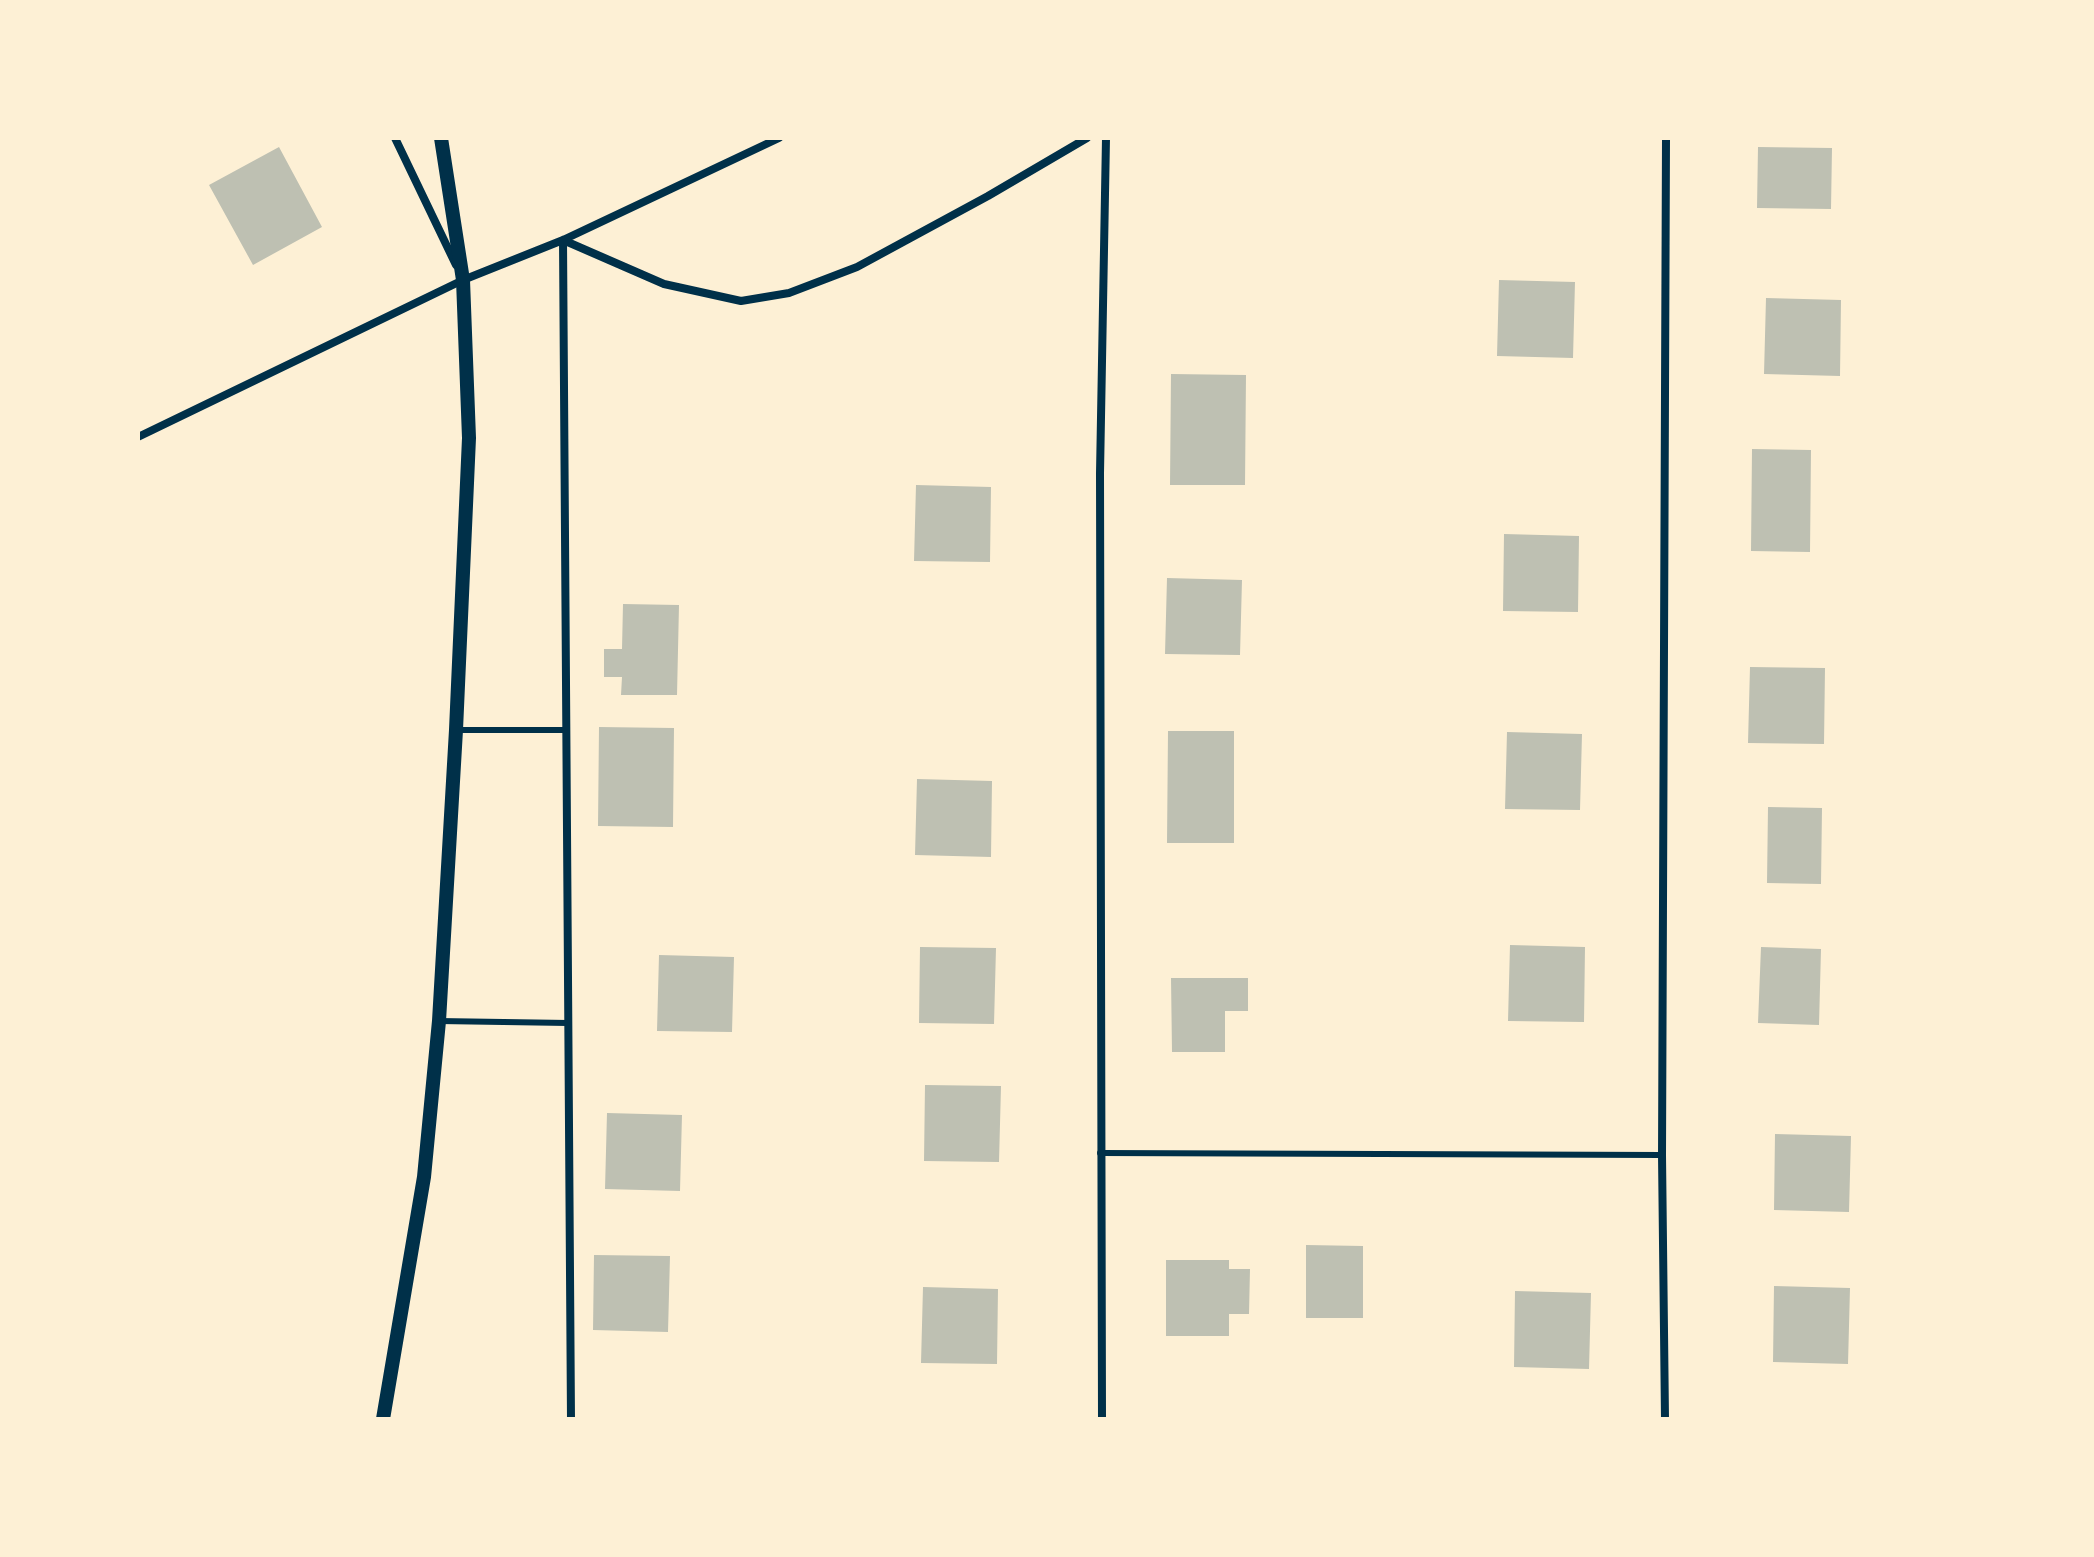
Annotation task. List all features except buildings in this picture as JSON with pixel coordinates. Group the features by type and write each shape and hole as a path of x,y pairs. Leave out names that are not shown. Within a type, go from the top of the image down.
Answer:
{"street":[{"path":"395,138 463,280"},
{"path":"383,1419 424,1177 439,1021 456,730 469,438 463,280 441,138"},
{"path":"138,437 463,280 563,240 779,138"},
{"path":"563,240 664,284 741,301 789,293 857,267 1087,138"},
{"path":"1102,1419 1100,473 1106,138"},
{"path":"1665,1419 1662,1155 1666,138"},
{"path":"563,240 571,1419"}],"lane":[{"path":"456,730 565,730"},
{"path":"439,1021 568,1023"},
{"path":"1100,1153 1662,1155"}]}
